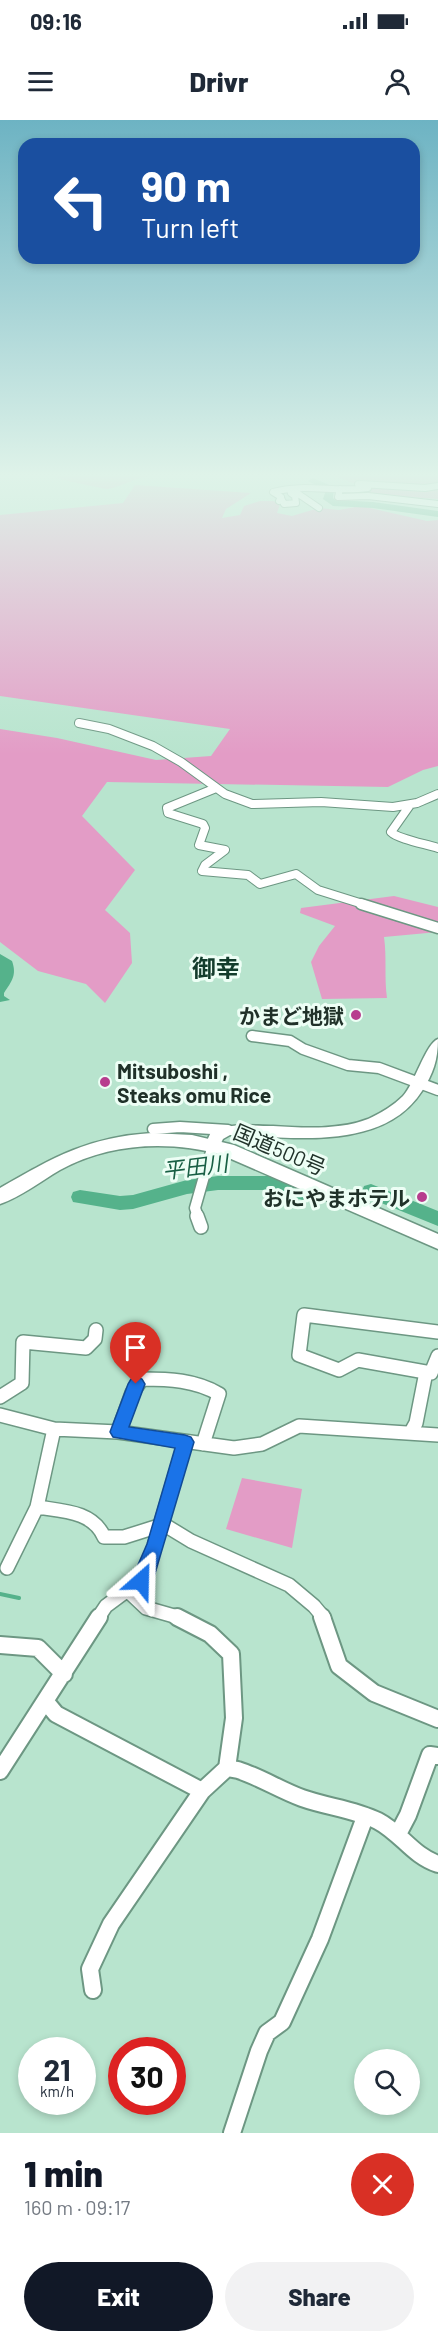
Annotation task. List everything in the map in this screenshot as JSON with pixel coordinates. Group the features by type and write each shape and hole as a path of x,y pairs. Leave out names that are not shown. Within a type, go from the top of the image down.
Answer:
{"highway":[{"name":"国道500号","path":"0,1184 47,1156 78,1143 108,1135 177,1130 219,1137 248,1147 438,1230"},
{"name":"国道500号","path":"0,1197 60,1162 93,1149 123,1143 219,1137 244,1156 438,1242"}],"street":[{"path":"79,723 127,735 170,754 234,799 273,805 319,802 386,806 410,805 438,794"},
{"path":"216,788 167,808 168,813 203,824 205,828 199,844 225,850 205,865 202,871 248,875 260,884 296,874 318,891 438,928"},
{"path":"410,805 390,832 396,837 407,838 438,848"},
{"path":"252,1036 290,1041 303,1049 348,1065 379,1068 438,1090"},
{"path":"201,1227 195,1208 219,1137 332,1131 370,1125 399,1108 420,1083 438,1044"},
{"path":"438,1332 304,1315 299,1355 339,1370 358,1360 431,1373 438,1356"},
{"path":"0,1397 22,1383 24,1366 21,1347 24,1342 86,1348 95,1339 96,1330"},
{"path":"411,1432 416,1423 426,1372"},
{"path":"118,1432 132,1393 142,1379 181,1382 206,1387 219,1394 203,1444"},
{"path":"0,1415 54,1429 118,1432 234,1448 262,1444 299,1426 438,1435"},
{"path":"7,1568 37,1507 54,1429"},
{"path":"0,1771 106,1606 145,1577 185,1442"},
{"path":"37,1507 80,1514 99,1525 104,1537 121,1539 156,1525 162,1525 191,1541 290,1584 324,1618 339,1666 374,1694 438,1719"},
{"path":"93,1990 90,1969 111,1924 202,1791 227,1768 234,1718 231,1702 231,1653 213,1636 195,1624 182,1618 154,1613 134,1601 128,1591"},
{"path":"0,1645 38,1648 64,1674"},
{"path":"46,1702 56,1714 202,1791"},
{"path":"398,1834 408,1815 430,1755 438,1756"},
{"path":"227,1768 259,1777 301,1798 379,1822 398,1834 414,1854 438,1864"},
{"path":"232,2133 259,2051 267,2033 282,2022 320,1939 365,1816"}],"shaded area":[{"path":"0,566 438,566 438,766 423,770 388,787 107,782 82,816 135,870 105,910 130,933 132,963 105,1003 86,984 38,971 0,942 0,729 57,738 156,760 211,756 230,729 0,696"},
{"path":"394,896 438,907 438,932 384,937 387,998 322,999 311,962 319,946 335,926 300,913 301,908"},
{"path":"0,954 12,961 14,974 4,993 4,996 10,1000 0,1002"},
{"path":"242,1478 302,1489 292,1548 226,1529"}],"waterway":[{"name":"平田川","path":"80,1197 120,1203 133,1202 187,1187 218,1183 269,1183 316,1197"},
{"name":"平田川","path":"371,1191 438,1219"},
{"path":"0,1594 19,1598"}],"place":[{"name":"かまど地獄","path":"356,1015"},
{"name":"Mitsuboshi , Steaks omu Rice","path":"105,1082"},
{"name":"おにやまホテル","path":"422,1197"}],"district":[{"name":"御幸","path":"216,967"}],"route":[{"path":"136,1384 118,1432 185,1442 162,1526 145,1577 141,1581"}]}
